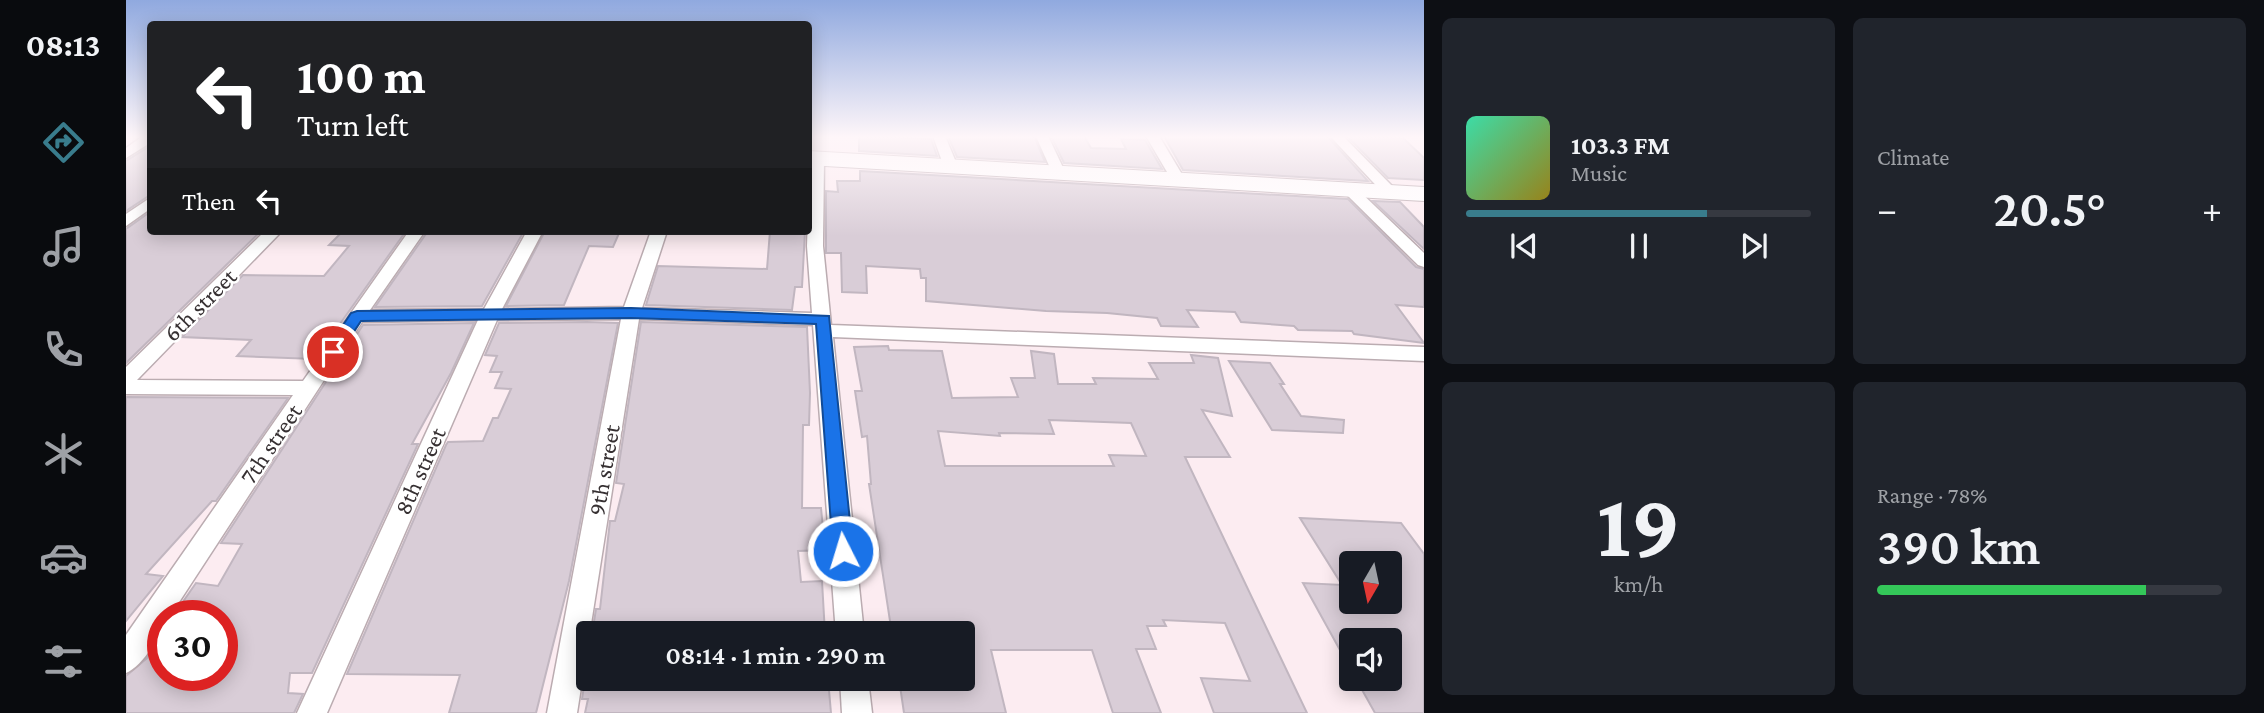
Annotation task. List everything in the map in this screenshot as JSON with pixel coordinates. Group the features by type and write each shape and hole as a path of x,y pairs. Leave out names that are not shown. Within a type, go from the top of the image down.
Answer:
{"main road":[{"path":"986,169 1424,194"}],"street":[{"path":"813,169 815,246 849,621"},
{"path":"1057,169 1059,174"},
{"path":"1172,169 1179,181"},
{"path":"1368,169 1390,192"},
{"path":"1350,190 1424,262"},
{"path":"126,221 147,204"},
{"name":"6th street","path":"126,379 270,235"},
{"name":"7th street","path":"126,659 414,235"},
{"name":"8th street","path":"312,713 490,315 533,235"},
{"name":"9th street","path":"562,713 631,313 658,235"},
{"path":"357,316 631,313 1420,359"},
{"path":"126,387 309,388"},
{"path":"855,691 857,713"}],"building":[{"path":"126,169 147,169 147,197 126,211"},
{"path":"1357,169 1368,181 1183,170"},
{"path":"1379,169 1424,169 1424,180 1388,178"},
{"path":"860,171 1348,199 1416,267 1424,269 1424,307 1396,305 1424,343 1354,334 1352,331 1298,330 1294,326 1241,322 1235,312 1187,310 1198,327 1161,326 1157,318 926,301 926,278 921,278 920,269 866,266 867,293 842,292 841,253 826,253 826,191 838,192 837,181 860,181"},
{"path":"1373,201 1400,202 1424,227 1424,249"},
{"path":"147,214 147,235 257,235 126,363 126,229"},
{"path":"339,235 403,235 315,359 237,356 251,340 182,337 243,275 324,276 349,246 329,245"},
{"path":"425,235 522,235 482,306 375,307"},
{"path":"543,235 618,235 613,247 589,246 564,305 506,306"},
{"path":"770,235 805,235 802,287 795,287 792,310 646,305 658,266 767,269"},
{"path":"641,322 807,327 810,393 809,425 803,425 802,508 821,508 825,550 798,551 801,582 822,581 824,621 594,621 596,609 600,609 610,521 615,521 624,484 616,483"},
{"path":"474,323 451,373 412,444 418,444 312,673 290,673 288,693 303,694 294,713 126,713 126,676 147,658 147,691 238,691 238,600 184,600 196,583 218,586 242,544 221,543 363,325"},
{"path":"499,323 618,323 569,581 536,713 449,713 460,675 347,674 446,445 448,442 483,441 493,418 498,418 511,389 495,388 502,372 490,372 497,356 485,355"},
{"path":"888,346 889,350 942,351 952,398 1018,397 1011,378 1035,378 1031,351 1054,354 1058,384 1096,384 1093,378 1158,379 1149,363 1194,363 1191,355 1218,358 1232,416 1202,410 1230,457 1185,457 1307,713 1214,713 1201,678 1250,681 1225,623 1163,620 1166,626 1147,626 1156,649 1136,649 1161,713 1113,713 1092,650 991,650 1006,713 904,713 901,691 975,691 975,621 890,621 869,484 867,436 862,437 855,391 862,391 854,347","holes":["1049,420 1131,423 1146,456 1109,455 1114,466 945,466 938,431 1000,436 999,433 1054,434"]},
{"path":"1229,361 1270,363 1301,416 1344,420 1343,433 1272,430"},
{"path":"126,397 288,398 216,501 212,501 146,574 163,576 126,621"},
{"path":"1300,518 1401,523 1424,554 1424,713 1375,713 1363,691 1402,691 1402,628 1339,628 1339,648 1303,583 1339,585 1339,614 1402,614 1402,551 1339,551 1339,580"},
{"path":"583,691 829,691 831,713 585,713 588,699 582,699"}],"route":[{"path":"333,352 357,316 631,313 823,319 843,551"}]}
